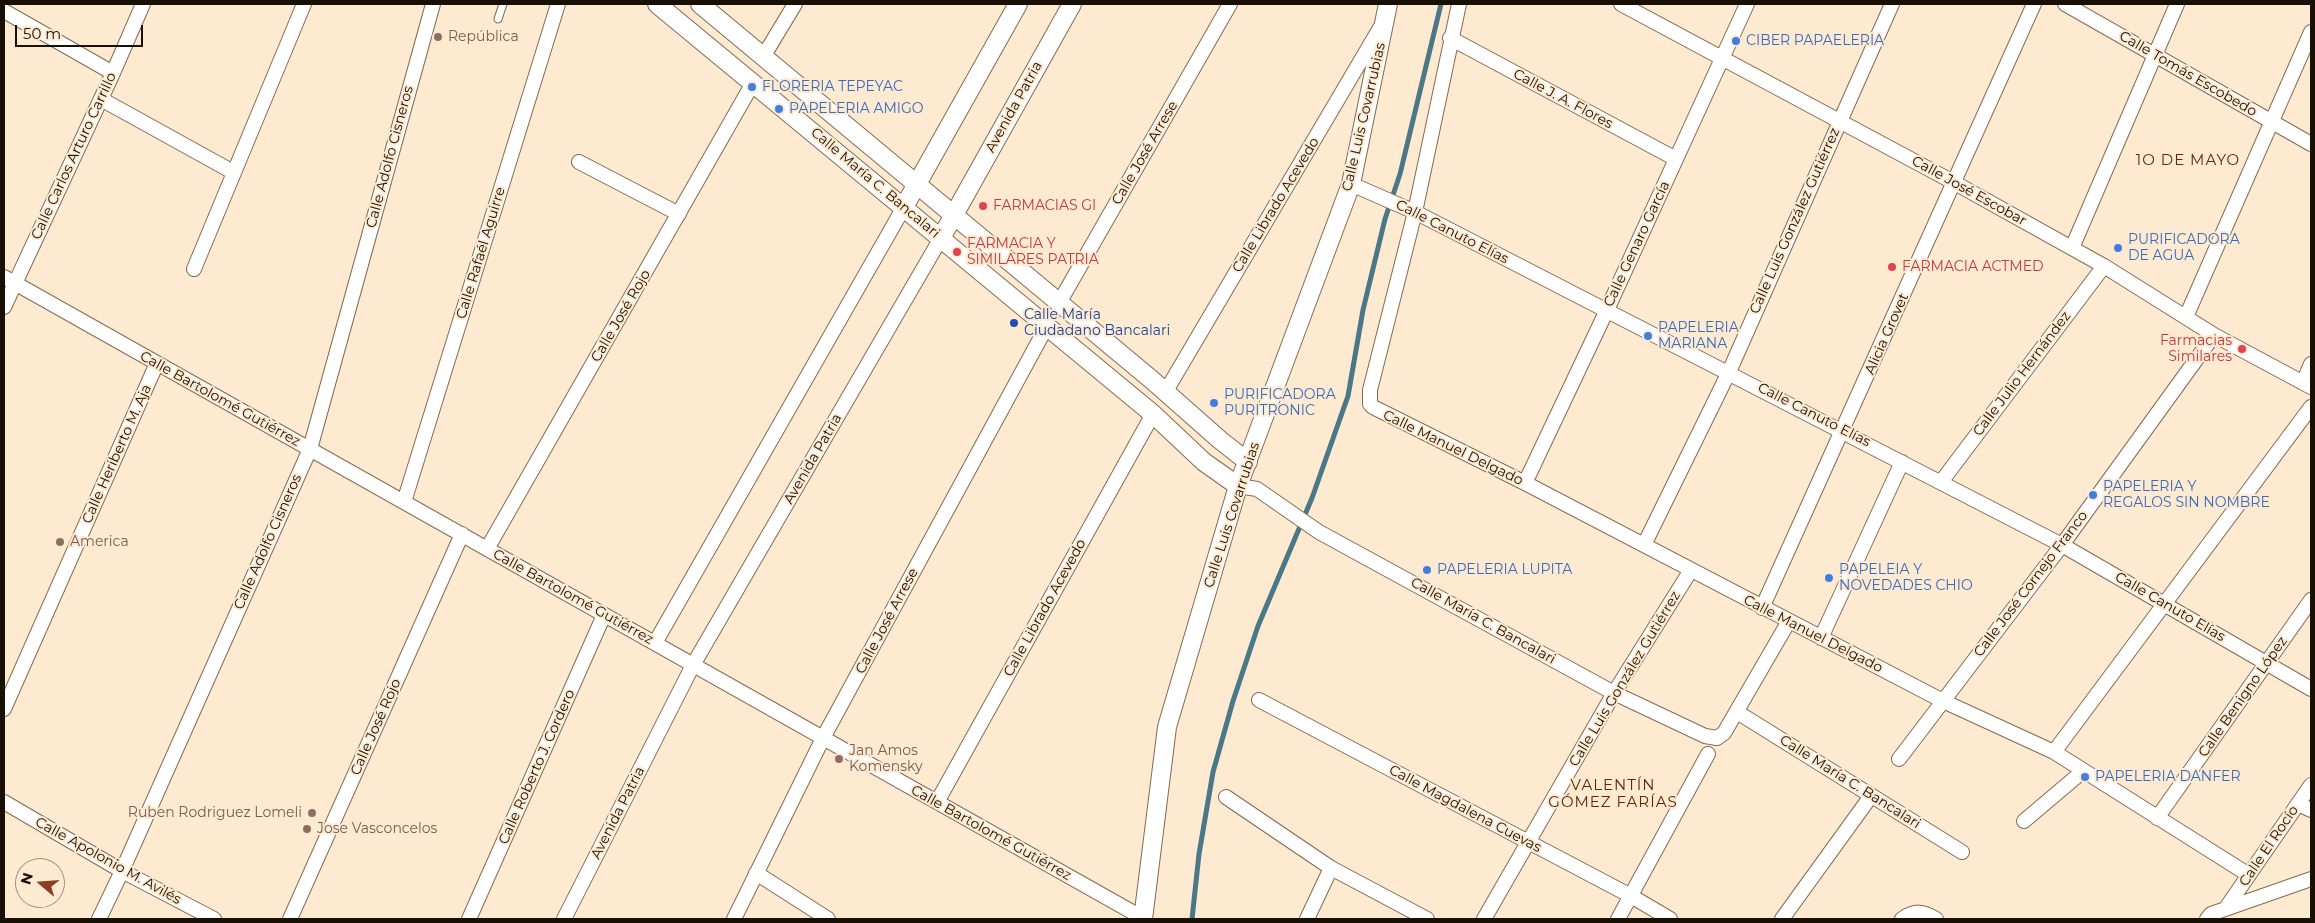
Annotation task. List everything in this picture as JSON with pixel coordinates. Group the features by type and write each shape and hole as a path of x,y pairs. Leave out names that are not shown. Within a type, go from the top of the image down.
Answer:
{"street":[{"name":"Calle Carlos Arturo Carrillo","path":"4,307 9,280 101,99 143,4"},
{"path":"194,269 304,4"},
{"name":"Calle Adolfo Cisneros","path":"99,919 310,449 433,4"},
{"name":"Calle Rafaél Aguirre","path":"404,502 558,4"},
{"name":"Calle María C. Bancalari","path":"657,4 904,206 1153,414 1204,462 1238,486 1262,492 1319,532 1614,693 1705,736 1718,738 1724,733 1737,712 1962,852"},
{"name":"Calle María C. Bancalari","path":"700,4 1166,391 1220,440 1248,462"},
{"path":"763,57 795,4"},
{"path":"655,643 1018,4"},
{"name":"Avenida Patria","path":"564,919 693,665 954,216 1072,4"},
{"name":"Calle José Arrese","path":"1059,303 1230,4"},
{"path":"1412,211 1459,4"},
{"name":"Calle José Escobar","path":"1621,4 1955,183 2104,266 2214,335 2307,385"},
{"name":"Calle Genaro García","path":"1525,483 1606,312 1747,4"},
{"name":"Calle Luis González Gutiérrez","path":"1644,545 1729,372 1892,4"},
{"name":"Alicia Grovet","path":"1762,608 2034,4"},
{"name":"Calle Tomás Escobedo","path":"2065,4 2311,144"},
{"path":"2072,248 2177,4"},
{"path":"4,11 113,73"},
{"name":"Calle Luis Covarrubias","path":"1143,919 1167,727 1238,486 1351,184 1387,11"},
{"name":"Calle Librado Acevedo","path":"1166,391 1387,11"},
{"path":"2186,318 2311,32"},
{"name":"Calle J. A. Flores","path":"1450,38 1676,159"},
{"name":"Calle José Rojo","path":"487,549 753,83"},
{"path":"101,99 233,172"},
{"path":"579,162 679,214"},
{"name":"Calle Canuto Elías","path":"1351,184 1412,211 1606,312 1729,372 2062,545 2268,662 2311,689"},
{"name":"Calle Manuel Delgado","path":"1412,211 1370,390 1370,404 1376,410 1525,483 1762,608 1944,701 2054,752 2082,772 2250,875"},
{"name":"Calle Julio Hernández","path":"1941,482 2104,266"},
{"name":"Calle Bartolomé Gutiérrez","path":"9,280 1143,919"},
{"name":"Calle José Arrese","path":"734,919 823,738 1047,326"},
{"name":"Calle José Cornejo Franco","path":"1900,759 2062,545 2214,335"},
{"name":"Calle Heriberto M. Aja","path":"4,709 156,363"},
{"path":"2307,385 2311,364"},
{"path":"2054,752 2311,407"},
{"name":"Calle Librado Acevedo","path":"937,802 1153,414"},
{"path":"1248,462 1262,492"},
{"path":"1821,638 1902,462"},
{"name":"Calle José Rojo","path":"290,919 462,534"},
{"name":"Calle Luis González Gutiérrez","path":"1484,919 1614,693 1691,570"},
{"name":"Calle Benigno López","path":"2157,818 2311,600"},
{"name":"Calle Roberto J. Cordero","path":"469,919 604,615"},
{"path":"1737,712 1788,621"},
{"name":"Calle Magdalena Cuevas","path":"1259,700 1631,896 1670,919"},
{"path":"1618,919 1708,754"},
{"path":"2024,821 2082,772"},
{"name":"Calle El Rocío","path":"2226,908 2311,784"},
{"path":"1782,919 1872,796"},
{"path":"1226,797 1331,868 1427,919"},
{"name":"Calle Apolonio M. Avilés","path":"4,802 122,871 214,919"},
{"path":"2298,804 2311,810"},
{"path":"1307,919 1331,868"},
{"path":"756,873 828,919"},
{"path":"2207,919 2210,914 2311,879"},
{"path":"1902,919 1915,912 1922,912 1936,919"}],"lane":[{"path":"498,19 504,4"}],"waterway":[{"path":"1192,919 1199,854 1213,772 1233,701 1258,626 1312,498 1348,396 1363,310 1385,219 1400,174 1441,4"}],"place":[{"name":"República","path":"438,37"},
{"name":"CIBER PAPAELERIA","path":"1736,41"},
{"name":"FLORERIA TEPEYAC","path":"752,87"},
{"name":"PAPELERIA AMIGO","path":"779,109"},
{"name":"FARMACIAS GI","path":"983,206"},
{"name":"PURIFICADORA DE AGUA","path":"2118,248"},
{"name":"FARMACIA Y SIMILARES PATRIA","path":"957,252"},
{"name":"FARMACIA ACTMED","path":"1892,267"},
{"name":"Calle María Ciudadano Bancalari","path":"1014,323"},
{"name":"PAPELERIA MARIANA","path":"1648,336"},
{"name":"Farmacias Similares","path":"2242,349"},
{"name":"PURIFICADORA PURITRONIC","path":"1214,403"},
{"name":"PAPELERIA Y REGALOS SIN NOMBRE","path":"2093,495"},
{"name":"America","path":"60,542"},
{"name":"PAPELERIA LUPITA","path":"1427,570"},
{"name":"PAPELEIA Y NOVEDADES CHIO","path":"1829,578"},
{"name":"Jan Amos Komensky","path":"839,759"},
{"name":"PAPELERIA DANFER","path":"2085,777"},
{"name":"Ruben Rodriguez Lomeli","path":"312,813"},
{"name":"Jose Vasconcelos","path":"307,829"}],"district":[{"name":"1O DE MAYO","path":"2188,161"},
{"name":"VALENTÍN GÓMEZ FARÍAS","path":"1613,794"}]}
